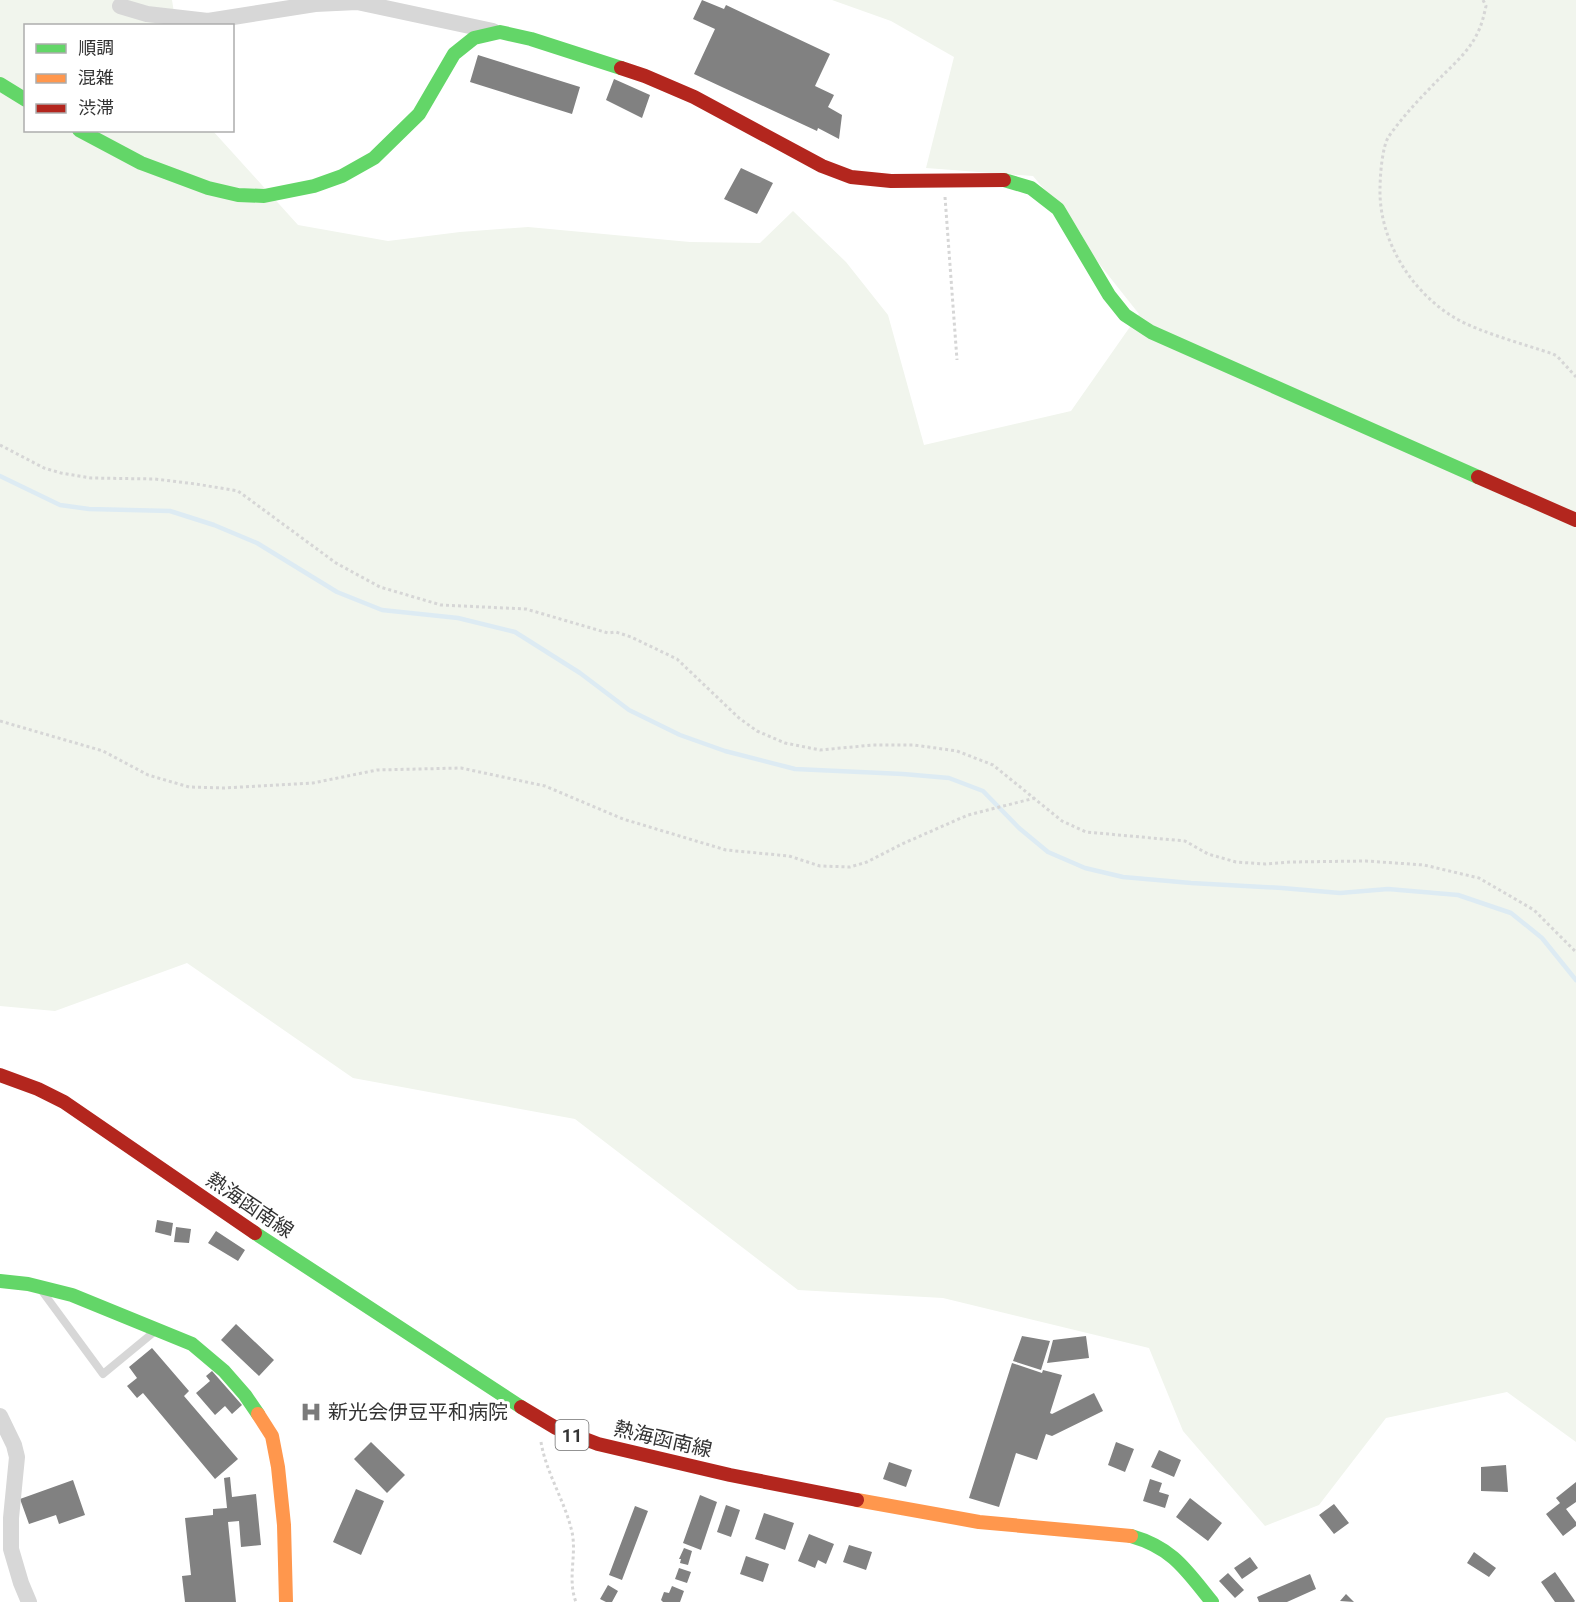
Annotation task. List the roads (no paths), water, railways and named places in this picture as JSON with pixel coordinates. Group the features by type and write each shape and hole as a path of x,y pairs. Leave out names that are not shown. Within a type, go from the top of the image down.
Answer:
{"street":[{"path":"120,6 147,14 208,21 315,4 357,1 531,39 645,76 694,97 822,166 851,177 891,181 1003,180 1031,188 1058,209 1109,295 1125,315 1151,332 1576,520"},
{"path":"83,132 141,163 208,188 238,195 264,196 314,186 342,176 374,158 418,114 454,54 474,38 500,32"},
{"path":"0,84 24,99"},
{"name":"熱海函南線","path":"0,1075 38,1089 64,1102 239,1222 540,1420 556,1428 598,1444 742,1478 929,1514 979,1522 1133,1536 1169,1553 1212,1602"},
{"path":"0,1281 72,1295 192,1344 216,1364 245,1395 272,1436 278,1467 284,1525 286,1602"},
{"path":"0,1416 14,1445 17,1457 11,1518 11,1549 29,1602"}],"lane":[{"path":"39,1287 103,1374 157,1329"}],"waterway":[{"path":"0,476 60,505 89,509 170,511 214,525 257,543 337,592 382,610 458,618 515,632 580,673 629,710 680,735 725,751 795,769 949,778 983,791 1019,828 1048,852 1085,868 1123,877 1191,883 1340,893 1388,889 1458,895 1511,913 1542,938 1576,980"}],"place":[{"name":"新光会伊豆平和病院","path":"311,1412"}]}
